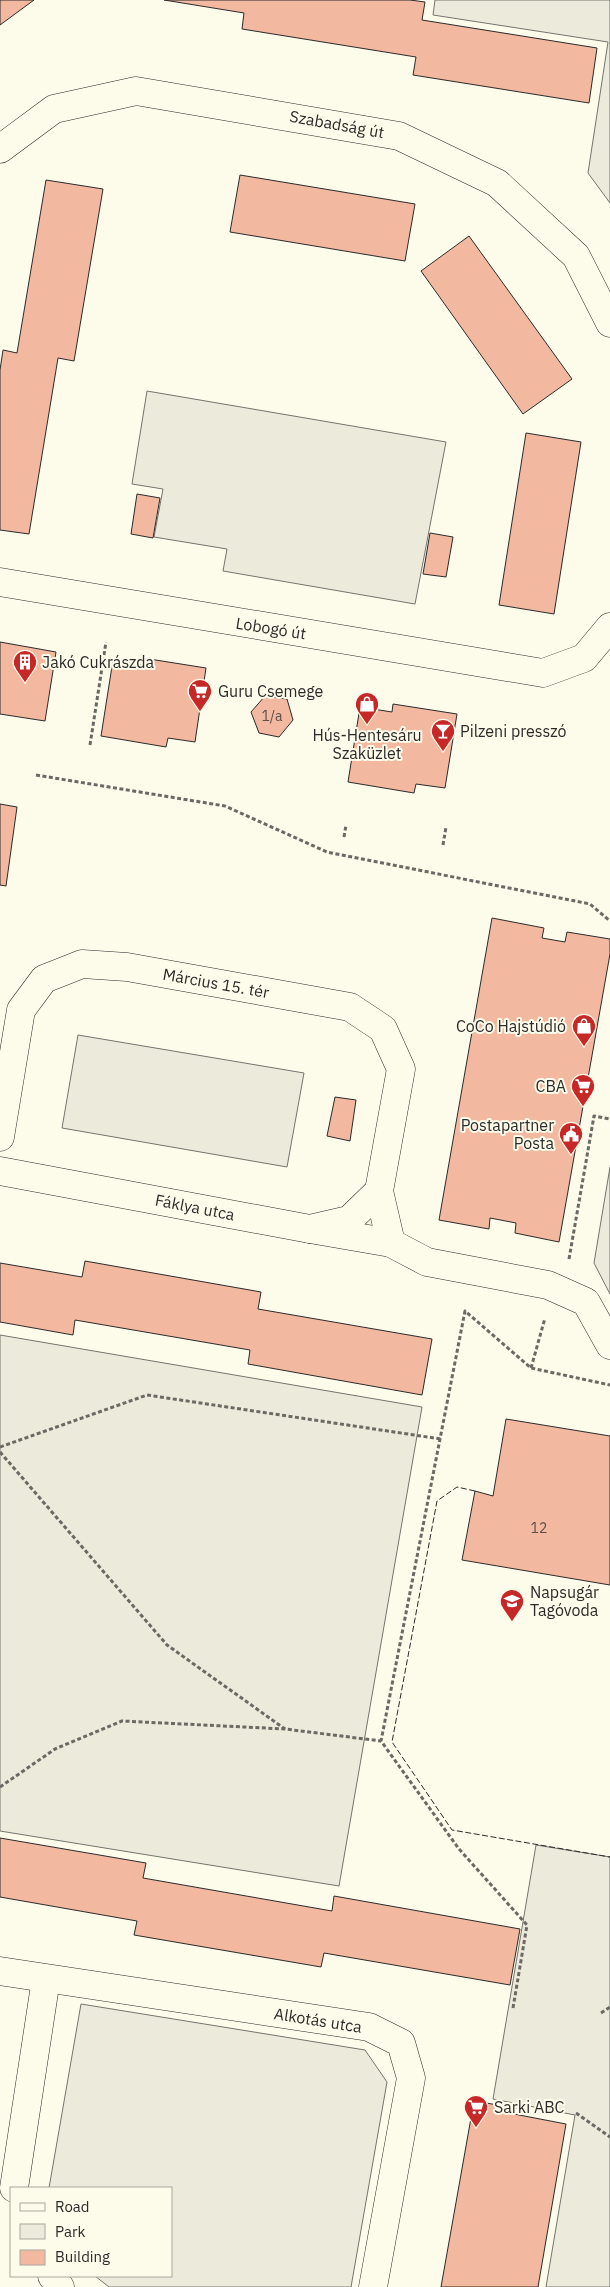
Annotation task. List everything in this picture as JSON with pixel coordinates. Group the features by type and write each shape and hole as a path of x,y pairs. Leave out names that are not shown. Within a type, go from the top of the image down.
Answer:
{"street":[{"name":"Szabadság út","path":"0,149 54,109 136,91 399,136 497,183 576,256 610,323"},
{"name":"Lobogó út","path":"0,582 158,610 543,673 584,658 610,627"},
{"name":"Március 15. tér","path":"0,1137 21,1010 44,979 82,964 127,967 350,1007 382,1029 401,1069 379,1191"},
{"name":"Fáklya utca","path":"0,1171 310,1229 349,1220 379,1191"},
{"path":"379,1191 391,1243"},
{"path":"310,1229 391,1243 427,1262 554,1288 586,1302 610,1345"},
{"name":"Alkotás utca","path":"0,1972 369,2027 401,2043 411,2078 373,2287"},
{"path":"14,2187 46,1979"}],"path":[{"path":"90,745 106,642"},
{"path":"36,776 224,806 327,852 590,904 610,921"},
{"path":"344,837 346,825"},
{"path":"443,845 446,827"},
{"path":"531,1368 554,1288 571,1255 594,1116 610,1119"},
{"path":"381,1741 465,1311 531,1368 610,1385"},
{"path":"0,1447 146,1395 441,1439"},
{"path":"0,1452 167,1645 285,1728"},
{"path":"0,1787 55,1749 122,1721 285,1728 381,1741 459,1849 527,1925 513,2008"},
{"path":"601,2013 610,2006"},
{"path":"576,2112 610,2137"}],"green space":[{"path":"435,0 610,0 610,203 588,173 608,42 433,15"},
{"path":"610,1167 610,1294 594,1263"},
{"path":"0,1335 422,1407 339,1886 0,1831"},
{"path":"536,1845 610,1857 610,2287 546,2287 575,2115 493,2099"},
{"path":"81,2004 365,2050 387,2082 351,2287 109,2287 96,2277 172,2277 172,2187 49,2187"}],"shaded area":[{"path":"147,391 446,442 415,604 223,571 227,549 154,537 163,489 132,484"},
{"path":"78,1035 304,1073 287,1167 62,1128"}],"building":[{"path":"0,0 34,0 0,25"},
{"path":"164,0 410,0 425,2 422,20 597,48 589,103 413,75 416,57 242,29 244,13"},
{"path":"240,175 415,204 405,261 230,232"},
{"path":"46,180 103,189 74,361 58,358 29,534 0,530 0,370 3,350 17,353"},
{"path":"469,236 572,379 523,414 421,271"},
{"path":"526,433 581,442 554,614 499,605"},
{"path":"137,494 160,498 153,538 131,534"},
{"path":"430,533 453,537 446,577 423,574"},
{"name":"Jakó Cukrászda","path":"0,642 56,652 45,721 0,714"},
{"path":"143,658 206,668 195,742 168,738 166,747 101,736 113,660 141,665"},
{"path":"265,696 287,699 293,720 279,737 259,733 251,712"},
{"path":"393,704 457,714 445,788 416,784 414,793 348,782 360,707 392,712"},
{"path":"0,804 17,807 6,886 0,885"},
{"path":"492,918 544,928 542,938 565,942 567,932 610,939 610,954 559,1242 515,1233 516,1223 490,1218 489,1229 439,1220"},
{"path":"335,1097 356,1100 350,1141 327,1136"},
{"path":"85,1261 261,1292 258,1309 432,1339 422,1395 248,1364 250,1350 75,1320 73,1335 0,1322 0,1263 82,1277"},
{"name":"Napsugár Tagóvoda","path":"506,1419 610,1436 610,1585 462,1560 475,1491 493,1496"},
{"path":"0,1838 146,1863 143,1878 332,1911 334,1896 520,1929 510,1985 324,1953 321,1967 134,1935 137,1921 0,1897"},
{"path":"474,2101 516,2108 514,2114 566,2124 538,2287 441,2287"}],"fence":[{"path":"475,1491 457,1487 437,1501 392,1742 452,1830 610,1857"}],"place":[{"name":"Jakó Cukrászda","path":"25,683"},
{"name":"Guru Csemege","path":"200,712"},
{"name":"Hús-Hentesáru Szaküzlet","path":"367,725"},
{"name":"Pilzeni presszó","path":"443,752"},
{"name":"CoCo Hajstúdió","path":"584,1047"},
{"name":"CBA","path":"583,1107"},
{"name":"Postapartner Posta","path":"571,1155"},
{"name":"Napsugár Tagóvoda","path":"512,1622"},
{"name":"Sarki ABC","path":"476,2128"}]}
